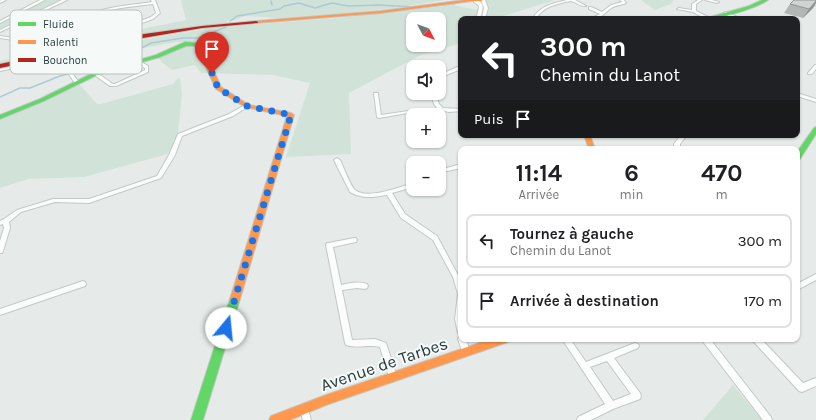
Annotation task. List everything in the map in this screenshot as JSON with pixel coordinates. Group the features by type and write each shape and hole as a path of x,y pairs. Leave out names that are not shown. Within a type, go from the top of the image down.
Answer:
{"street":[{"path":"0,2 4,0"},
{"path":"23,10 43,0"},
{"path":"44,10 65,0"},
{"path":"442,3 454,0"},
{"path":"475,0 482,7 479,16"},
{"path":"142,37 202,27 381,12 442,3 475,0 486,8 483,16"},
{"path":"536,16 539,11 546,7 572,0 584,6"},
{"path":"599,16 612,6 624,3 622,0"},
{"path":"694,10 694,4 700,0"},
{"path":"707,0 718,2"},
{"path":"716,16 751,7 766,0"},
{"path":"800,0 816,4"},
{"path":"112,10 154,1 158,12 156,16 142,20"},
{"path":"590,8 603,14"},
{"path":"679,9 694,10 702,16"},
{"path":"726,13 732,16"},
{"path":"0,22 10,17"},
{"path":"0,31 10,26"},
{"path":"0,37 10,39"},
{"path":"0,41 6,38"},
{"path":"142,60 158,56 185,44 197,44 203,53 218,88 247,106 291,115 197,420"},
{"path":"0,66 10,64"},
{"path":"142,64 147,67 148,71 142,74"},
{"path":"810,73 816,66"},
{"path":"0,70 10,68"},
{"path":"446,74 458,68"},
{"path":"70,74 74,79"},
{"path":"0,116 42,100 74,79 95,74 112,85 121,84 142,74"},
{"path":"376,94 379,117 406,112"},
{"path":"800,95 816,101"},
{"path":"0,250 7,228 3,222 19,211 55,200 89,201 159,177 172,155 180,135 231,115 247,106"},
{"path":"446,110 458,110"},
{"path":"800,153 816,129"},
{"path":"337,160 352,191 356,194 389,193 406,187"},
{"path":"446,170 458,167"},
{"path":"389,193 403,216 435,238 456,277 458,284"},
{"path":"354,240 329,244 349,343 358,346 377,342 383,345 393,377"},
{"path":"800,285 816,277"},
{"path":"0,312 83,284"},
{"path":"338,288 357,285 365,286"},
{"path":"463,342 466,352"},
{"name":"Avenue de Tarbes","path":"275,420 304,408 495,342"},
{"path":"568,342 611,406"},
{"path":"708,342 768,420"},
{"path":"759,342 802,388 816,382"},
{"path":"584,366 634,346"},
{"path":"581,420 636,396 608,356"},
{"path":"304,408 307,420"}],"green space":[{"path":"45,0 62,0 41,10 25,10"},
{"path":"181,0 445,0 395,8 345,13 277,18 245,16 233,21 229,20 226,23 142,35 142,29 186,20"},
{"path":"486,0 555,0 504,16 458,16 458,44 446,48 446,12 406,12 406,52 432,52 411,60 406,60 406,63 349,93 351,154 286,157 310,83 273,75 201,73 195,65 172,70 158,58 186,46 188,41 142,49 142,40 211,28 338,18 454,5 476,10"},
{"path":"641,0 674,0 671,4 655,10"},
{"path":"10,18 10,25 0,30 0,23"},
{"path":"10,59 10,62 0,64 0,61"},
{"path":"178,78 180,79 182,93 178,133 168,154 84,177 28,179 0,188 0,120 49,100 79,84 97,104 101,104 173,84"},
{"path":"733,385 762,420 703,420"}],"building":[{"path":"794,0 816,1 809,9 790,4"}],"waterway":[{"path":"271,1 272,5"},
{"path":"230,21 237,16 280,9 284,6 299,3 315,8 332,3 348,6 379,5 415,7"},
{"path":"422,7 454,4"},
{"path":"142,48 151,43 183,38 198,38 226,27"},
{"path":"0,97 20,88 30,88 68,74"}],"traffic: fast":[{"path":"716,16 751,7 766,0"},
{"path":"142,61 158,56 185,44 197,44 209,67"},
{"path":"0,117 42,100 95,74"},
{"path":"800,153 816,129"},
{"path":"197,420 235,299"}],"traffic: slow":[{"path":"467,0 481,0"},
{"path":"256,22 381,12 470,1"},
{"path":"209,67 218,88 247,106 291,115 235,299"},
{"path":"588,138 591,146"},
{"path":"275,420 326,400 495,342"}],"traffic: jam":[{"path":"142,36 202,27 256,22"},
{"path":"0,66 10,64"}],"route":[{"path":"212,73 218,88 247,106 291,115 226,328"}]}
